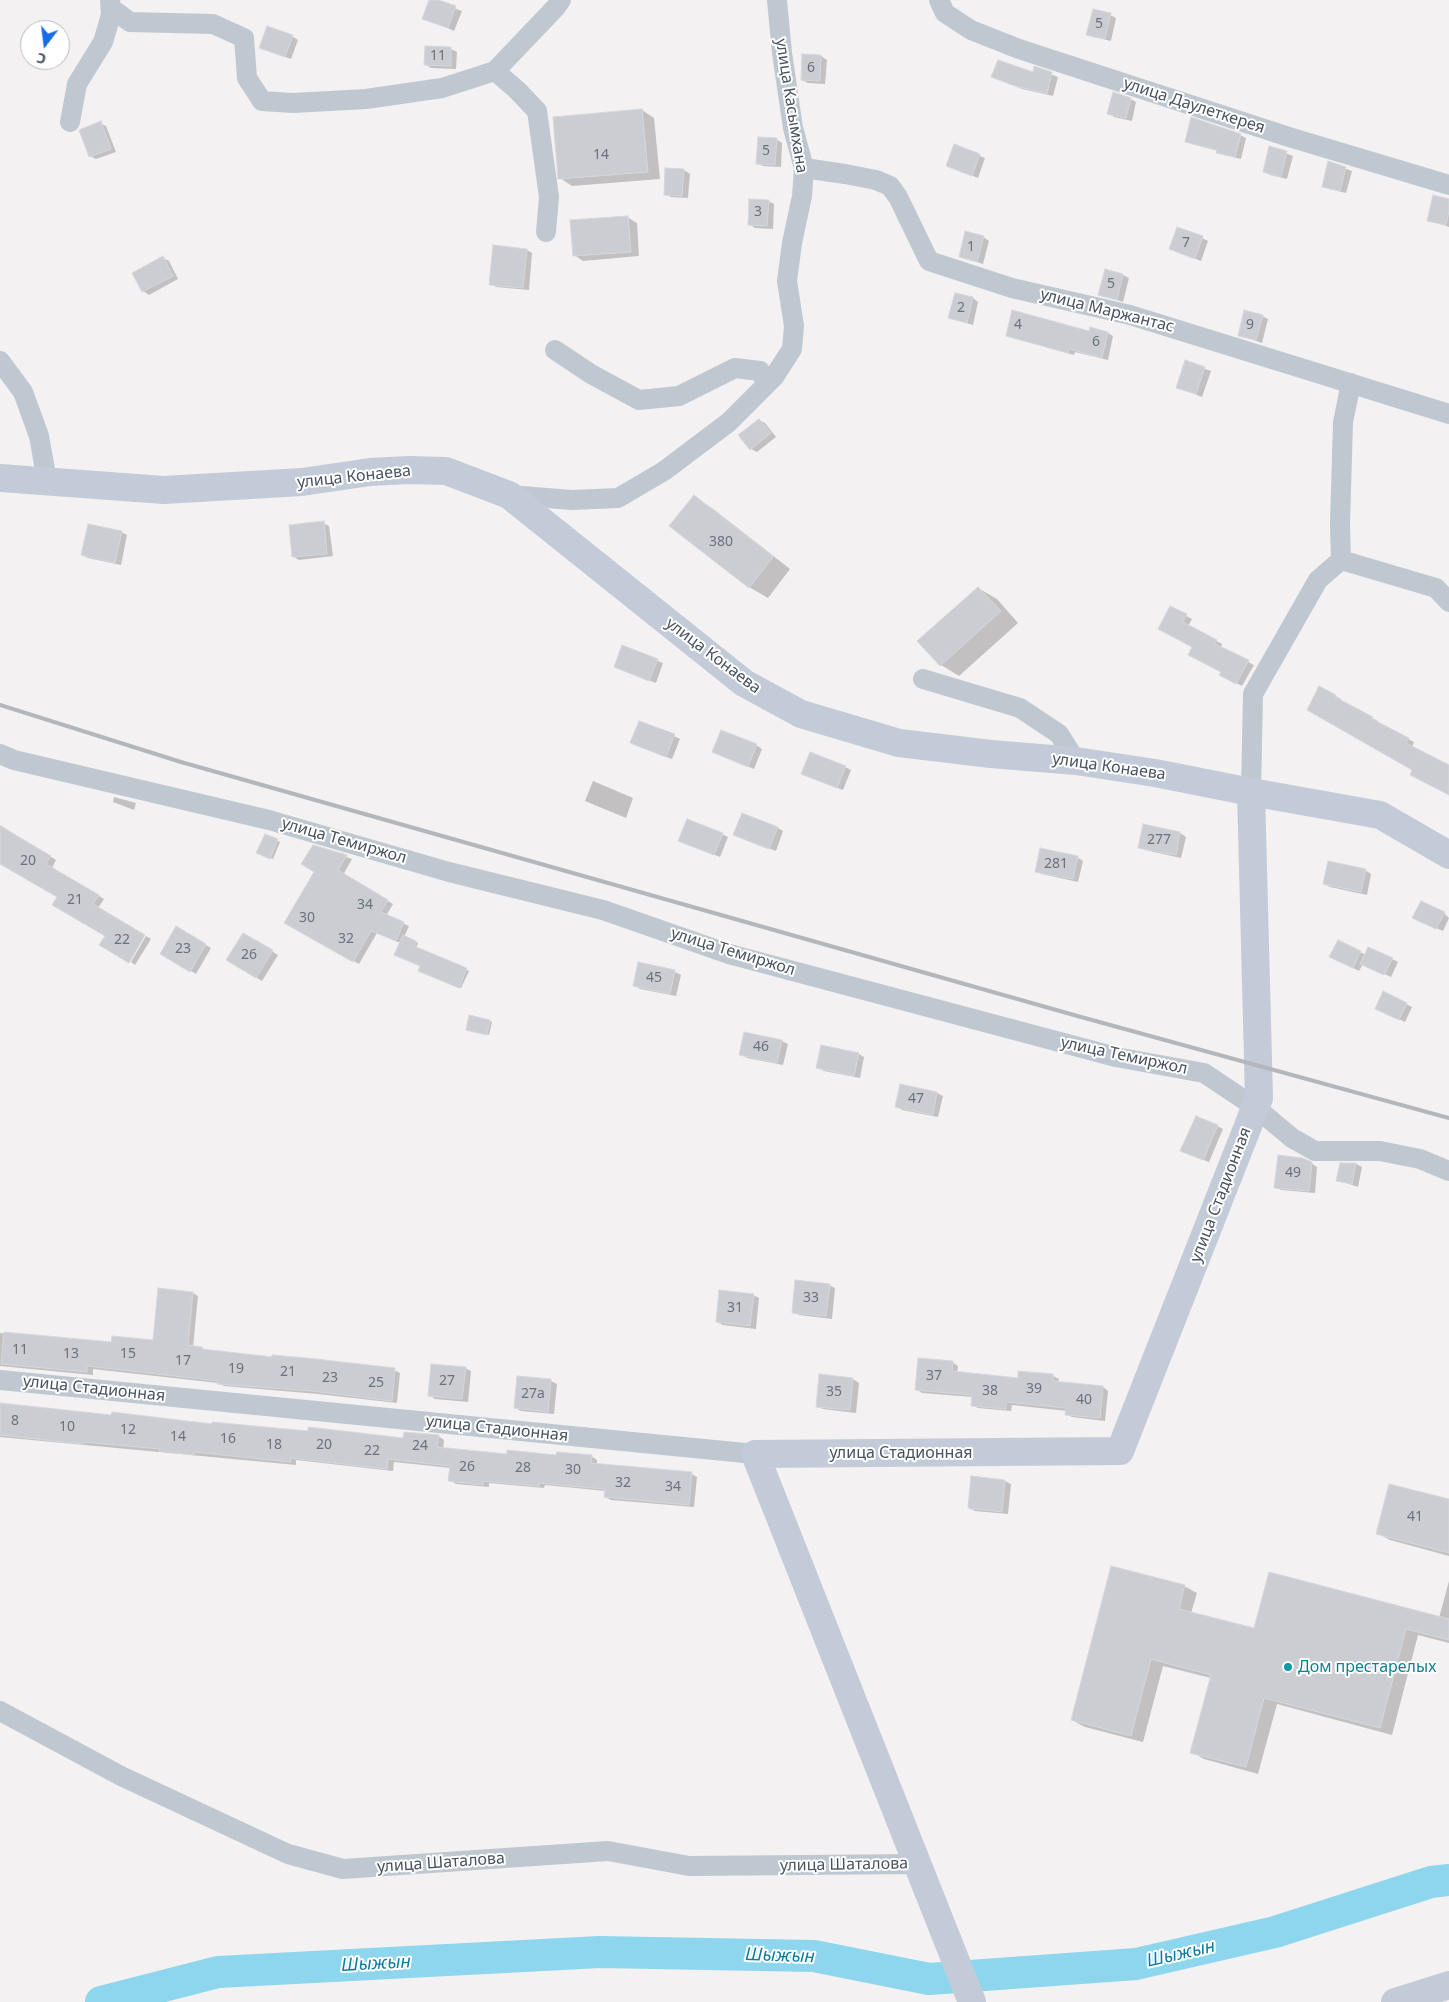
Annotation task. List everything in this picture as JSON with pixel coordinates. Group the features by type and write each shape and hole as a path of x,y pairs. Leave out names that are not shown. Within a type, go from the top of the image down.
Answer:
{"street":[{"path":"110,4 130,22 213,24 244,38 247,78 262,101 294,103 366,99 442,88 495,71 556,8 561,0"},
{"name":"улица Касымхана","path":"509,495 572,500 618,498 664,471 729,422 774,377 792,349 794,326 787,281 792,243 802,196 804,168 792,118 782,53 777,0"},
{"path":"70,122 77,84 102,42 111,15 110,4"},
{"name":"улица Даулеткерея","path":"942,7 971,30 1019,49 1289,138 1449,185"},
{"path":"495,71 517,90 536,111 549,198 546,232"},
{"name":"улица Маржантас","path":"804,168 876,180 890,186 898,197 929,261 1012,288 1130,315 1449,414"},
{"path":"555,350 591,374 639,400 679,396 735,368 760,371 767,384"},
{"path":"0,361 23,392 39,436 47,481"},
{"path":"1341,560 1340,525 1343,422 1351,384"},
{"name":"улица Конаева","path":"0,478 164,490 302,482 370,472 446,471 509,495 744,683 801,714 899,743 990,754 1076,761 1155,773 1380,815 1449,855"},
{"path":"1341,560 1436,588 1449,602"},
{"path":"1251,792 1253,694 1318,580 1341,560"},
{"path":"923,679 1020,708 1059,734 1076,761"},
{"name":"улица Темиржол","path":"0,754 14,760 269,820 449,872 603,910 729,954 1078,1047 1116,1057 1204,1073 1255,1107 1292,1138 1315,1151 1380,1151 1420,1159 1449,1171"},
{"name":"улица Стадионная","path":"0,1380 755,1454 1120,1451 1259,1098 1251,792"},
{"path":"755,1454 972,2002"},
{"name":"улица Шаталова","path":"0,1711 121,1776 288,1854 343,1869 608,1851 689,1866 917,1864"},
{"path":"1395,2002 1449,1985"}],"building":[{"path":"429,0 439,0 456,6 448,28 422,19"},
{"path":"1093,9 1111,13 1105,39 1086,35"},
{"path":"267,26 293,35 285,57 259,48"},
{"path":"425,46 451,47 451,66 424,65"},
{"path":"802,54 821,55 820,81 801,80"},
{"path":"998,60 1033,72 1034,66 1052,72 1047,94 1015,86 991,77"},
{"path":"1113,92 1131,98 1126,118 1107,114"},
{"path":"642,109 648,172 558,179 553,117"},
{"path":"1191,117 1241,134 1235,157 1216,153 1217,150 1185,142"},
{"path":"101,121 111,149 89,157 79,130"},
{"path":"758,137 777,138 775,165 756,164"},
{"path":"954,144 980,154 972,176 946,166"},
{"path":"1269,146 1287,151 1281,177 1263,172"},
{"path":"1328,161 1346,167 1340,191 1322,187"},
{"path":"665,168 684,169 682,196 664,195"},
{"path":"1433,195 1449,199 1446,225 1427,221"},
{"path":"749,199 769,200 767,226 748,225"},
{"path":"628,216 631,252 573,256 570,220"},
{"path":"1177,227 1203,236 1195,259 1169,249"},
{"path":"965,231 984,236 977,262 959,257"},
{"path":"493,245 527,249 523,288 489,285"},
{"path":"163,256 173,276 142,292 132,273"},
{"path":"1105,269 1123,274 1117,300 1098,295"},
{"path":"955,293 973,297 967,323 948,318"},
{"path":"1012,310 1089,331 1090,327 1108,332 1102,358 1069,349 1068,353 1006,336"},
{"path":"1244,310 1263,315 1256,340 1238,336"},
{"path":"1185,360 1205,367 1196,394 1176,388"},
{"path":"759,419 771,433 750,450 738,435"},
{"path":"694,495 773,557 749,588 669,526"},
{"path":"324,521 327,554 292,557 289,525"},
{"path":"88,524 122,531 115,563 81,555"},
{"path":"978,587 1001,611 940,666 917,641"},
{"path":"1170,606 1187,614 1183,622 1217,640 1215,644 1249,660 1236,684 1219,675 1221,672 1188,655 1192,647 1158,629"},
{"path":"622,645 658,659 649,681 614,667"},
{"path":"1319,686 1336,695 1335,697 1373,717 1372,719 1409,738 1406,743 1449,765 1449,795 1410,775 1412,770 1307,710"},
{"path":"639,721 675,734 666,757 630,743"},
{"path":"721,730 757,744 748,767 712,752"},
{"path":"810,752 846,766 837,788 801,774"},
{"path":"742,813 778,827 769,849 733,835"},
{"path":"687,819 723,833 714,855 678,841"},
{"path":"1143,824 1180,832 1176,855 1138,848"},
{"path":"0,826 51,856 46,864 99,895 93,904 145,935 129,963 99,945 105,936 52,905 57,897 0,864"},
{"path":"265,834 278,839 270,859 256,853"},
{"path":"313,845 347,855 338,870 388,900 381,912 404,922 396,941 371,931 353,962 284,923 314,872 301,864"},
{"path":"1040,848 1078,856 1073,879 1035,872"},
{"path":"1328,861 1366,869 1361,892 1323,884"},
{"path":"1421,901 1445,912 1436,929 1412,918"},
{"path":"176,926 206,944 190,972 160,954"},
{"path":"243,933 273,950 256,978 226,960"},
{"path":"403,935 416,941 414,946 467,968 459,988 418,971 420,966 394,955"},
{"path":"1338,940 1361,951 1353,968 1329,957"},
{"path":"1368,947 1393,958 1384,975 1360,964"},
{"path":"638,962 675,970 670,994 633,986"},
{"path":"1383,991 1407,1003 1399,1020 1375,1009"},
{"path":"469,1015 490,1020 487,1035 466,1030"},
{"path":"744,1032 782,1040 777,1063 739,1055"},
{"path":"821,1045 859,1053 854,1076 816,1068"},
{"path":"900,1084 937,1092 933,1115 895,1107"},
{"path":"1196,1116 1218,1125 1203,1160 1180,1151"},
{"path":"1278,1155 1302,1158 1312,1162 1309,1191 1274,1188"},
{"path":"1340,1163 1356,1163 1352,1184 1336,1181"},
{"path":"795,1280 830,1284 826,1316 792,1313"},
{"path":"158,1288 193,1292 188,1345 202,1347 202,1349 272,1357 272,1355 307,1358 395,1368 392,1401 312,1391 217,1384 218,1381 87,1366 87,1372 1,1364 4,1332 111,1342 112,1336 153,1340"},
{"path":"719,1290 754,1294 750,1326 716,1322"},
{"path":"918,1358 953,1361 952,1371 1018,1378 1018,1371 1053,1374 1053,1381 1103,1386 1100,1418 1065,1415 1066,1408 1006,1402 1006,1409 971,1406 972,1395 915,1390"},
{"path":"431,1364 466,1367 462,1399 428,1396"},
{"path":"819,1374 853,1378 850,1410 816,1407"},
{"path":"517,1376 551,1379 548,1412 514,1408"},
{"path":"0,1403 111,1415 112,1412 212,1424 212,1422 308,1431 308,1427 403,1438 404,1432 439,1435 437,1447 507,1454 507,1450 556,1455 557,1452 592,1455 591,1463 692,1472 689,1505 604,1497 605,1489 539,1483 539,1486 483,1481 483,1485 448,1481 450,1466 388,1459 387,1469 291,1458 290,1462 194,1452 194,1455 159,1451 160,1449 83,1442 83,1444 0,1435"},
{"path":"971,1476 1005,1480 1002,1512 968,1508"},
{"path":"1389,1484 1449,1499 1449,1553 1376,1534"},
{"name":"Дом престарелых","path":"1111,1566 1185,1585 1179,1609 1254,1628 1269,1572 1449,1619 1449,1640 1406,1629 1380,1728 1264,1698 1246,1767 1190,1753 1211,1675 1151,1659 1131,1736 1071,1720"}],"waterway":[{"name":"Шыжын","path":"101,2002 218,1972 600,1952 814,1956 929,1979 1136,1964 1275,1932 1431,1882 1449,1880"}],"railway":[{"path":"0,705 181,762 1081,1017 1449,1118"}],"place":[{"name":"Дом престарелых","path":"1288,1667"}]}
